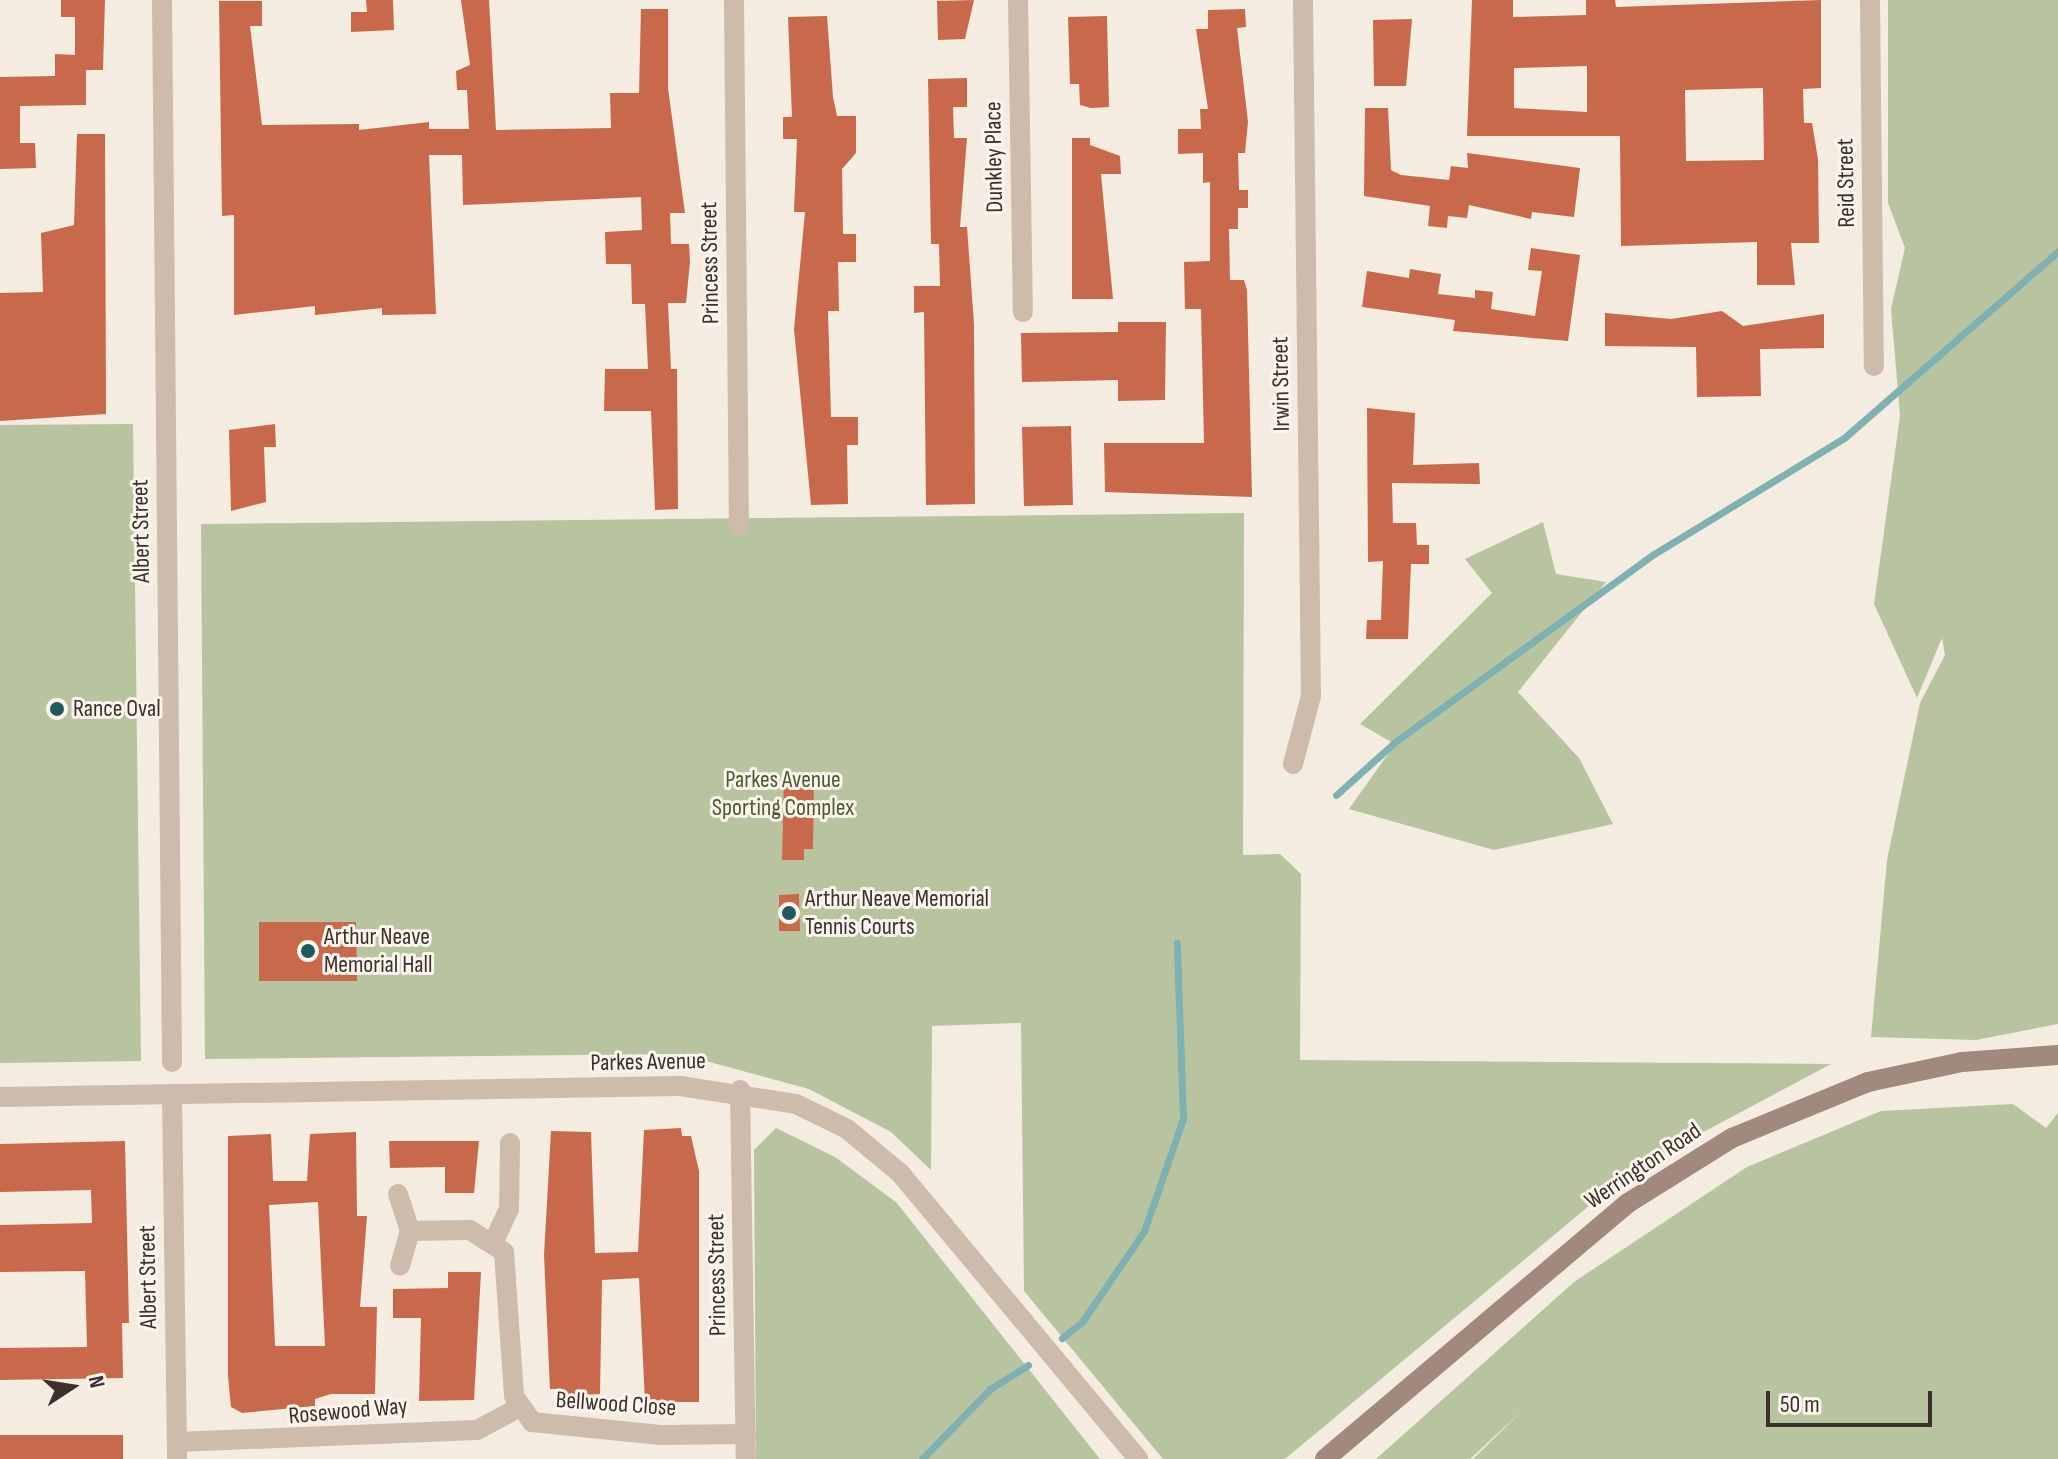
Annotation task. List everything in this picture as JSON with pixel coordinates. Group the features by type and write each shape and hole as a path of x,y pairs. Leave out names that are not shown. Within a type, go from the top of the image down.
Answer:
{"main road":[{"name":"Werrington Road","path":"1325,1459 1628,1203 1732,1138 1790,1108 1878,1080 1962,1062 2058,1055"}],"street":[{"name":"Albert Street","path":"162,0 172,1062"},
{"name":"Princess Street","path":"734,0 739,526"},
{"name":"Dunkley Place","path":"1018,0 1023,312"},
{"name":"Irwin Street","path":"1293,764 1311,696 1303,0"},
{"name":"Reid Street","path":"1870,0 1874,366"},
{"name":"Princess Street","path":"740,1090 746,1459"},
{"name":"Parkes Avenue","path":"0,1097 740,1090 812,1110 885,1158 1138,1459"},
{"name":"Albert Street","path":"172,1094 177,1450"},
{"path":"494,1241 509,1209 510,1143"},
{"path":"398,1194 410,1231 400,1266"},
{"path":"410,1231 470,1230 494,1241 510,1268 518,1408"},
{"name":"Bellwood Close","path":"518,1408 546,1426 746,1434"},
{"name":"Rosewood Way","path":"177,1450 477,1430 518,1408"}],"green space":[{"path":"1888,0 2058,0 2058,1024 1976,1040 1871,1037 1887,860 1920,703 1945,655 1942,638 1917,698 1874,604 1900,416 1891,309 1905,248 1888,203"},
{"path":"133,424 141,1061 0,1063 0,425"},
{"name":"Parkes Avenue Sporting Complex","path":"1244,513 1243,855 1280,854 1301,874 1300,1060 1831,1064 1632,1170 1285,1459 1163,1459 1024,1291 1021,1023 932,1026 931,1170 891,1132 809,1089 680,1054 205,1059 201,524"},
{"path":"1543,522 1556,574 1606,582 1518,692 1579,758 1613,824 1494,850 1349,809 1395,744 1360,724 1492,593 1465,559"},
{"path":"2013,1104 2046,1128 2058,1113 2058,1459 1473,1459 1522,1411 1470,1459 1376,1459 1574,1282 1747,1167 1881,1111"},
{"path":"776,1128 835,1157 896,1202 1100,1459 756,1459 754,1150"}],"building":[{"path":"61,0 105,0 103,70 86,70 86,105 20,106 20,143 35,143 36,168 0,169 0,77 55,76 55,54 75,55 75,17 61,17"},
{"path":"366,0 393,0 394,30 351,32 351,12 367,12"},
{"path":"461,0 489,0 496,130 611,128 610,93 639,93 641,9 668,9 668,88 685,213 670,213 671,244 689,244 690,262 686,303 668,303 671,369 677,369 678,509 655,510 651,411 604,411 605,369 648,369 645,304 632,304 631,264 606,264 605,232 642,230 641,197 463,205 462,155 429,155 436,314 382,315 382,308 315,315 315,306 234,315 234,215 222,216 219,1 262,1 262,26 250,26 262,125 359,124 359,130 429,122 429,129 469,129 467,90 457,90 456,71 470,65"},
{"path":"974,0 965,39 938,40 937,1"},
{"path":"1472,0 1513,0 1513,17 1586,15 1586,0 1615,0 1616,7 1821,0 1821,88 1803,89 1804,123 1812,123 1818,159 1819,243 1791,243 1795,285 1757,285 1757,242 1621,246 1620,136 1467,136","holes":["1587,66 1587,112 1514,108 1514,68","1763,88 1764,160 1686,161 1685,90"]},
{"path":"1245,9 1246,27 1237,28 1248,122 1245,153 1238,153 1239,190 1248,190 1248,208 1238,208 1238,229 1229,229 1230,280 1244,280 1247,290 1252,497 1105,492 1104,443 1204,443 1201,309 1185,309 1184,262 1210,261 1210,182 1203,183 1203,153 1178,154 1178,129 1201,129 1200,109 1208,109 1196,29 1208,29 1208,10"},
{"path":"827,16 837,116 856,116 856,153 842,169 843,234 856,234 856,262 838,262 839,311 828,311 831,417 858,417 858,445 847,445 848,504 811,505 794,329 805,212 794,212 797,139 783,139 783,117 792,117 788,17"},
{"path":"1107,16 1109,107 1091,108 1080,105 1079,84 1070,84 1068,17"},
{"path":"1412,19 1406,86 1374,86 1373,20"},
{"path":"967,78 967,107 953,107 954,138 967,138 960,227 967,227 974,324 975,504 926,505 924,312 914,313 914,286 940,286 939,244 931,244 928,79"},
{"path":"1365,108 1388,108 1391,170 1401,175 1449,180 1451,166 1468,168 1467,153 1580,168 1574,217 1532,212 1531,219 1469,205 1467,218 1448,216 1447,228 1428,226 1430,206 1364,196"},
{"path":"77,134 105,134 106,414 0,421 0,293 43,292 41,233 74,225"},
{"path":"1072,138 1090,138 1090,145 1120,156 1121,174 1101,174 1113,299 1072,299"},
{"path":"1531,248 1580,255 1568,341 1453,331 1455,320 1362,307 1367,271 1409,278 1410,269 1441,274 1438,294 1475,298 1475,290 1493,292 1491,309 1535,316 1542,271 1528,270"},
{"path":"1722,311 1743,326 1824,314 1824,348 1760,349 1761,396 1697,397 1696,347 1605,346 1605,313 1671,319"},
{"path":"1118,322 1166,322 1165,400 1118,401 1118,380 1022,382 1021,333 1118,332"},
{"path":"1367,408 1415,413 1413,465 1479,463 1480,484 1392,483 1393,523 1416,523 1417,545 1429,545 1429,564 1411,564 1408,639 1366,639 1367,620 1381,620 1383,561 1368,562"},
{"path":"275,424 276,447 264,447 266,502 231,511 229,430"},
{"path":"1071,426 1073,505 1024,506 1022,427"},
{"path":"784,775 814,775 813,849 804,849 804,860 782,860"},
{"name":"Arthur Neave Memorial Tennis Courts","path":"799,894 800,931 779,931 779,895"},
{"name":"Arthur Neave Memorial Hall","path":"259,922 356,922 357,981 259,981"},
{"path":"681,1128 682,1136 691,1136 699,1171 699,1402 645,1402 639,1278 602,1280 600,1394 561,1396 560,1389 550,1389 544,1255 551,1131 591,1132 595,1253 638,1252 644,1130"},
{"path":"356,1132 357,1216 367,1216 360,1307 377,1307 375,1394 331,1394 315,1399 315,1406 242,1413 231,1407 228,1376 228,1136 271,1134 273,1181 307,1181 310,1134","holes":["318,1202 325,1346 275,1346 269,1205"]},
{"path":"125,1141 129,1323 122,1323 123,1378 0,1380 0,1348 87,1347 85,1271 0,1272 0,1225 92,1223 91,1190 0,1192 0,1144"},
{"path":"389,1141 479,1141 474,1193 445,1193 445,1167 390,1168"},
{"path":"448,1272 481,1272 474,1400 419,1401 421,1318 393,1318 393,1289 448,1288"},
{"path":"0,1435 123,1435 123,1459 0,1459"}],"waterway":[{"path":"1336,795 1395,742 1654,554 1844,438 2058,251"},
{"path":"1062,1338 1082,1322 1144,1231 1183,1119 1177,943"},
{"path":"922,1459 990,1389 1028,1365"}],"place":[{"name":"Rance Oval","path":"57,709"},
{"name":"Arthur Neave Memorial Tennis Courts","path":"789,913"},
{"name":"Arthur Neave Memorial Hall","path":"308,951"}]}
